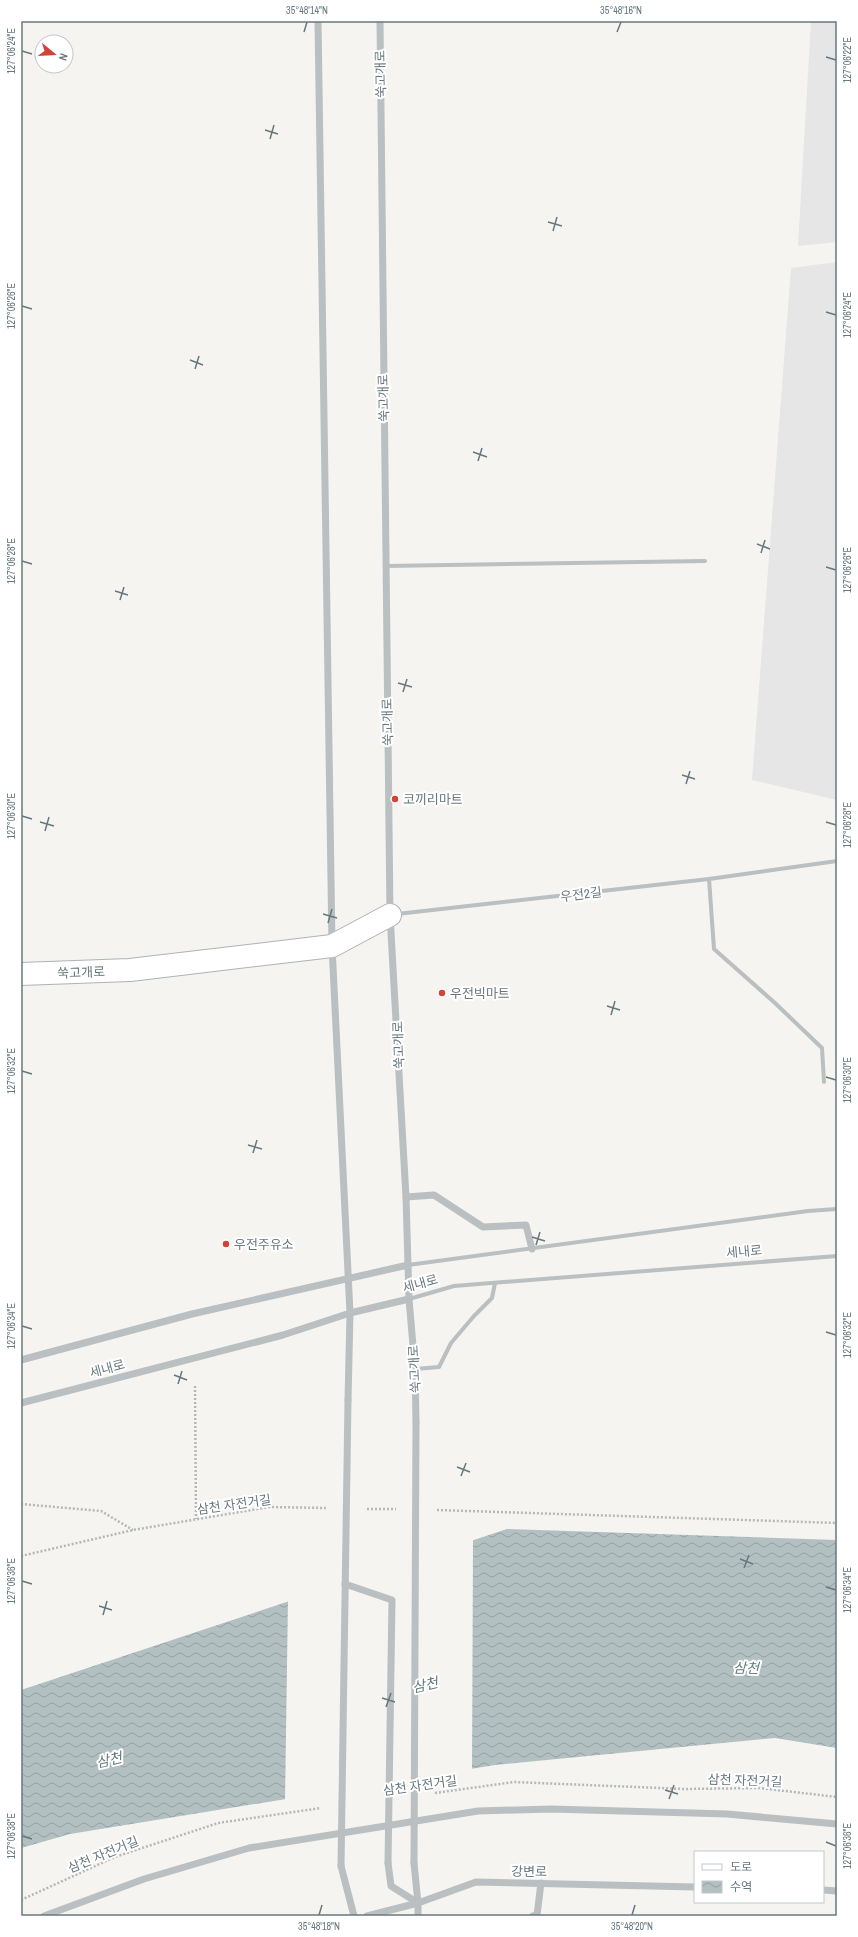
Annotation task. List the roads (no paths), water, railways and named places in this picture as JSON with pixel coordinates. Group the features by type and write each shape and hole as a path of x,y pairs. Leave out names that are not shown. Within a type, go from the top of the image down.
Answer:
{"main road":[{"name":"우전2길","path":"332,946 390,915"},
{"name":"쑥고개로","path":"21,974 130,970 332,946"}],"street":[{"path":"318,21 332,946 350,1313 341,1866 354,1916"},
{"name":"쑥고개로","path":"380,21 390,915 406,1197 409,1299 415,1369 414,1863 418,1916"},
{"path":"385,566 705,561"},
{"name":"우전2길","path":"390,915 709,880 837,861"},
{"path":"709,880 714,949 776,1003 822,1048 824,1082"},
{"path":"406,1197 434,1195 483,1227 526,1226 532,1249"},
{"name":"세내로","path":"21,1360 192,1314 408,1265 808,1211 837,1209"},
{"name":"세내로","path":"21,1404 283,1335 350,1313 409,1299 454,1286 837,1256"},
{"path":"415,1369 439,1367 451,1343 492,1298 495,1283"},
{"path":"345,1584 392,1600 388,1863 391,1886 418,1903"},
{"path":"44,1916 144,1879 249,1848 478,1811 551,1809 727,1814 837,1824"},
{"name":"강변로","path":"367,1916 418,1903 476,1882 694,1887"},
{"path":"533,1916 537,1915 542,1883"},
{"path":"824,1890 837,1891"}],"water":[{"name":"삼천","path":"507,1529 837,1540 837,1748 775,1738 495,1765 70,1834 21,1848 21,1690"}],"place":[{"name":"코끼리마트","path":"395,799"},
{"name":"우전빅마트","path":"442,993"},
{"name":"우전주유소","path":"226,1244"}]}
